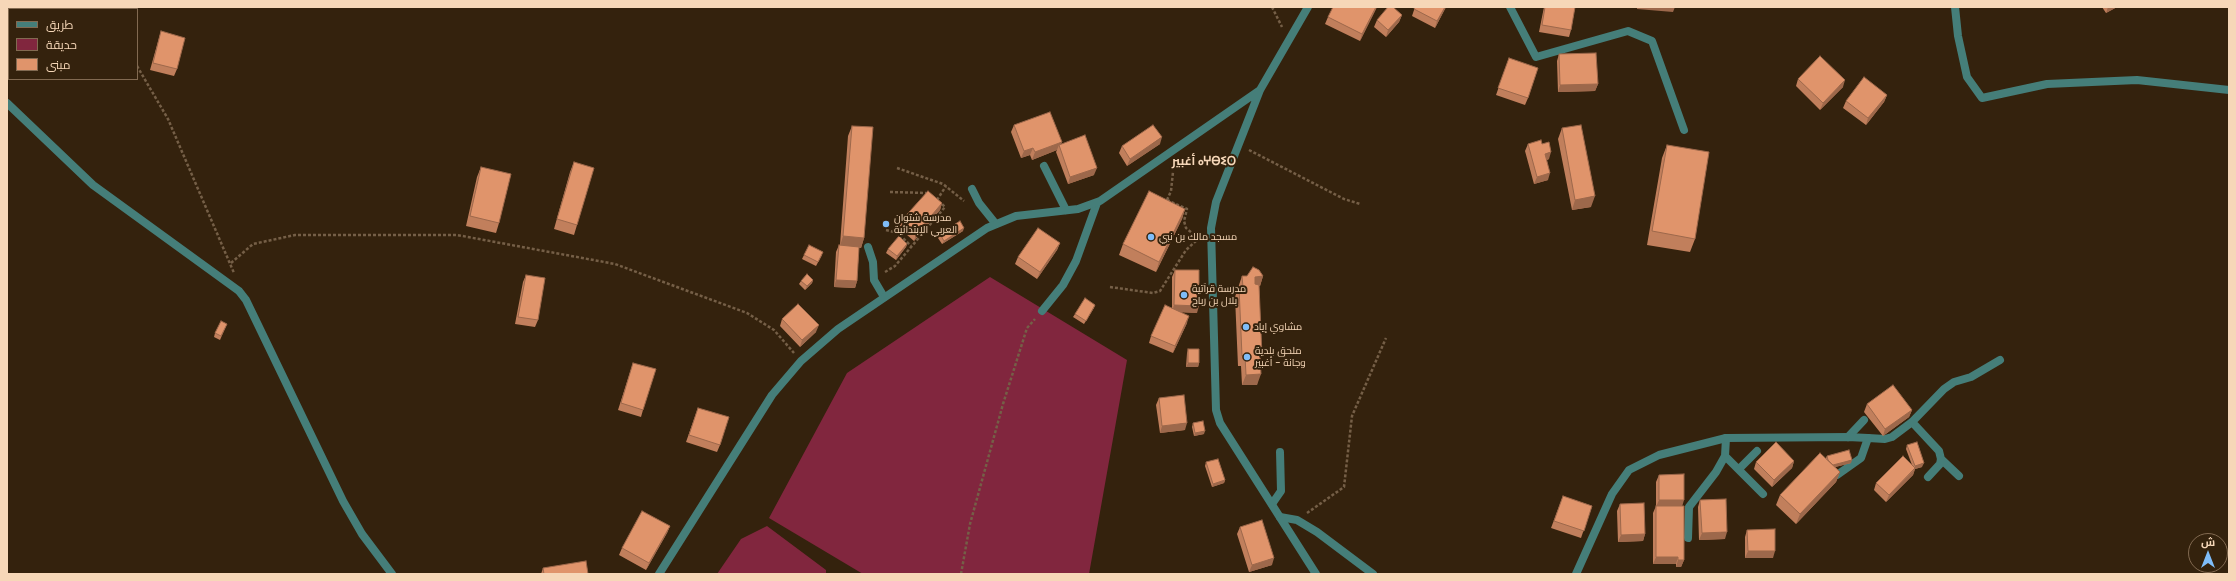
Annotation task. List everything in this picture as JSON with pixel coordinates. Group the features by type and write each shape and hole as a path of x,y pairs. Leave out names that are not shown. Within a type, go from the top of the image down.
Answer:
{"street":[{"path":"1308,7 1260,90 1216,202 1212,237 1216,410 1220,423 1316,574"},
{"path":"1510,7 1536,57 1628,31 1652,41 1684,130"},
{"path":"1955,7 1958,36 1967,77 1982,98 2047,84 2137,80 2229,90"},
{"path":"659,574 772,395 801,361 838,329 974,235 996,223 1016,216 1066,210 1097,203 1260,90"},
{"path":"7,103 93,185 239,290 246,300 342,501 362,534 392,574"},
{"path":"1044,166 1066,210"},
{"path":"972,189 979,203 996,223"},
{"path":"1042,311 1063,285 1076,261 1097,203"},
{"path":"868,247 873,262 874,280 884,297"},
{"path":"1576,574 1604,507 1629,470 1659,455 1726,438 1848,437 1885,439 1892,437 1912,422 1944,389 1954,382 1971,377 2000,360"},
{"path":"1848,437 1864,420"},
{"path":"1912,422 1938,451 1941,459 1959,476"},
{"path":"1688,538 1689,508 1716,472 1725,456 1726,438"},
{"path":"1837,475 1861,458 1868,438"},
{"path":"1739,469 1757,451"},
{"path":"1272,504 1281,491 1280,452"},
{"path":"1725,456 1763,494"},
{"path":"1928,477 1940,464 1941,459"},
{"path":"1280,517 1297,520 1317,532 1374,574"}],"path":[{"path":"1272,7 1289,40"},
{"path":"138,68 168,119 231,263 239,290"},
{"path":"1238,144 1344,199 1360,204"},
{"path":"897,168 936,181 946,186 966,203"},
{"path":"1173,172 1173,181 1166,201 1187,209 1184,221 1186,228 1198,239"},
{"path":"936,199 946,186"},
{"path":"874,280 895,266 945,207 927,192 890,192"},
{"path":"886,230 898,233 912,246"},
{"path":"231,263 253,244 295,235 457,235 615,264 747,313 774,330 801,361"},
{"path":"1110,287 1153,293 1160,291 1186,250 1198,239 1212,237"},
{"path":"961,574 970,524 1003,404 1027,328 1042,311"},
{"path":"1297,520 1344,487 1352,416 1386,338"}],"green space":[{"path":"990,277 1127,360 1089,574 863,574 769,518 847,373"},
{"path":"767,526 826,570 826,574 717,574 741,539"}],"building":[{"path":"1333,7 1376,7 1362,34 1328,17"},
{"path":"1388,7 1393,7 1402,15 1388,30 1377,20"},
{"path":"1415,7 1445,7 1437,21 1414,9"},
{"path":"1545,7 1575,7 1571,30 1542,25"},
{"path":"161,31 185,38 177,69 153,63"},
{"path":"1596,53 1598,84 1560,85 1559,54"},
{"path":"1820,56 1845,80 1823,103 1798,79"},
{"path":"1509,58 1538,68 1528,98 1498,88"},
{"path":"1864,77 1887,95 1868,118 1846,101"},
{"path":"1050,112 1062,142 1035,152 1033,148 1024,151 1014,125"},
{"path":"1153,125 1162,137 1130,159 1122,146"},
{"path":"1581,125 1595,196 1575,200 1562,128"},
{"path":"852,126 873,127 864,238 843,236"},
{"path":"1085,135 1097,168 1070,177 1059,145"},
{"path":"1541,140 1542,144 1549,142 1551,152 1545,154 1550,173 1537,177 1528,144"},
{"path":"1667,145 1709,152 1695,239 1652,231"},
{"path":"574,162 594,168 577,225 557,219"},
{"path":"481,167 511,174 499,223 470,216"},
{"path":"928,191 942,203 916,234 901,221"},
{"name":"مسجد مالك بن نبي","path":"1149,191 1185,209 1159,262 1123,244"},
{"path":"960,221 964,228 944,241 940,234"},
{"path":"1038,228 1060,243 1040,272 1018,257"},
{"path":"899,236 907,244 897,256 888,249"},
{"path":"809,245 823,252 818,262 804,255"},
{"path":"839,245 859,247 857,281 836,280"},
{"path":"1253,267 1259,270 1263,276 1255,277 1255,284 1259,285 1262,356 1260,356 1261,374 1246,375 1245,356 1242,356 1239,287 1243,287 1242,276 1247,276"},
{"name":"مدرسة قرآتية بلال بن رباح","path":"1175,270 1199,270 1199,306 1174,305"},
{"path":"807,274 813,280 807,286 801,281"},
{"path":"526,275 545,278 538,320 518,317"},
{"path":"1085,298 1095,305 1086,321 1075,314"},
{"path":"798,304 819,325 802,340 782,319"},
{"path":"1165,305 1189,316 1175,346 1151,336"},
{"path":"221,321 227,324 221,336 215,333"},
{"path":"1188,349 1199,349 1199,363 1188,363"},
{"path":"633,363 656,369 643,410 621,403"},
{"path":"1893,385 1912,410 1885,429 1867,404"},
{"path":"1184,395 1187,423 1162,426 1159,398"},
{"path":"698,408 729,417 720,445 689,435"},
{"path":"1203,421 1205,431 1195,433 1193,423"},
{"path":"1776,442 1794,461 1774,480 1756,462"},
{"path":"1917,442 1924,463 1915,466 1907,445"},
{"path":"1849,450 1852,460 1833,465 1828,460 1827,456"},
{"path":"1820,453 1840,472 1800,514 1780,495"},
{"path":"1903,456 1915,468 1889,495 1876,483"},
{"path":"1218,459 1225,480 1213,484 1206,462"},
{"path":"1684,474 1684,500 1659,500 1659,475"},
{"path":"1563,496 1592,506 1584,531 1554,521"},
{"path":"1726,499 1727,532 1702,533 1700,500"},
{"path":"1644,503 1645,534 1621,535 1620,504"},
{"path":"1656,506 1684,506 1684,560 1678,560 1678,557 1656,557"},
{"path":"642,511 670,526 649,563 622,548"},
{"path":"1262,520 1274,558 1252,565 1240,527"},
{"path":"1775,529 1775,551 1748,551 1747,530"},
{"path":"586,561 588,574 544,574 543,568"}],"place":[{"name":"مدرسة شتوان العربي الإبتدائية","path":"886,224"},
{"name":"مسجد مالك بن نبي","path":"1151,237"},
{"name":"مدرسة قرآتية بلال بن رباح","path":"1184,295"},
{"name":"مشاوي إياد","path":"1246,327"},
{"name":"ملحق بلدية وجانة - أغبير","path":"1247,357"}],"district":[{"name":"أغبير ⴰⵖⴱⵉⵔ","path":"1204,162"}]}
